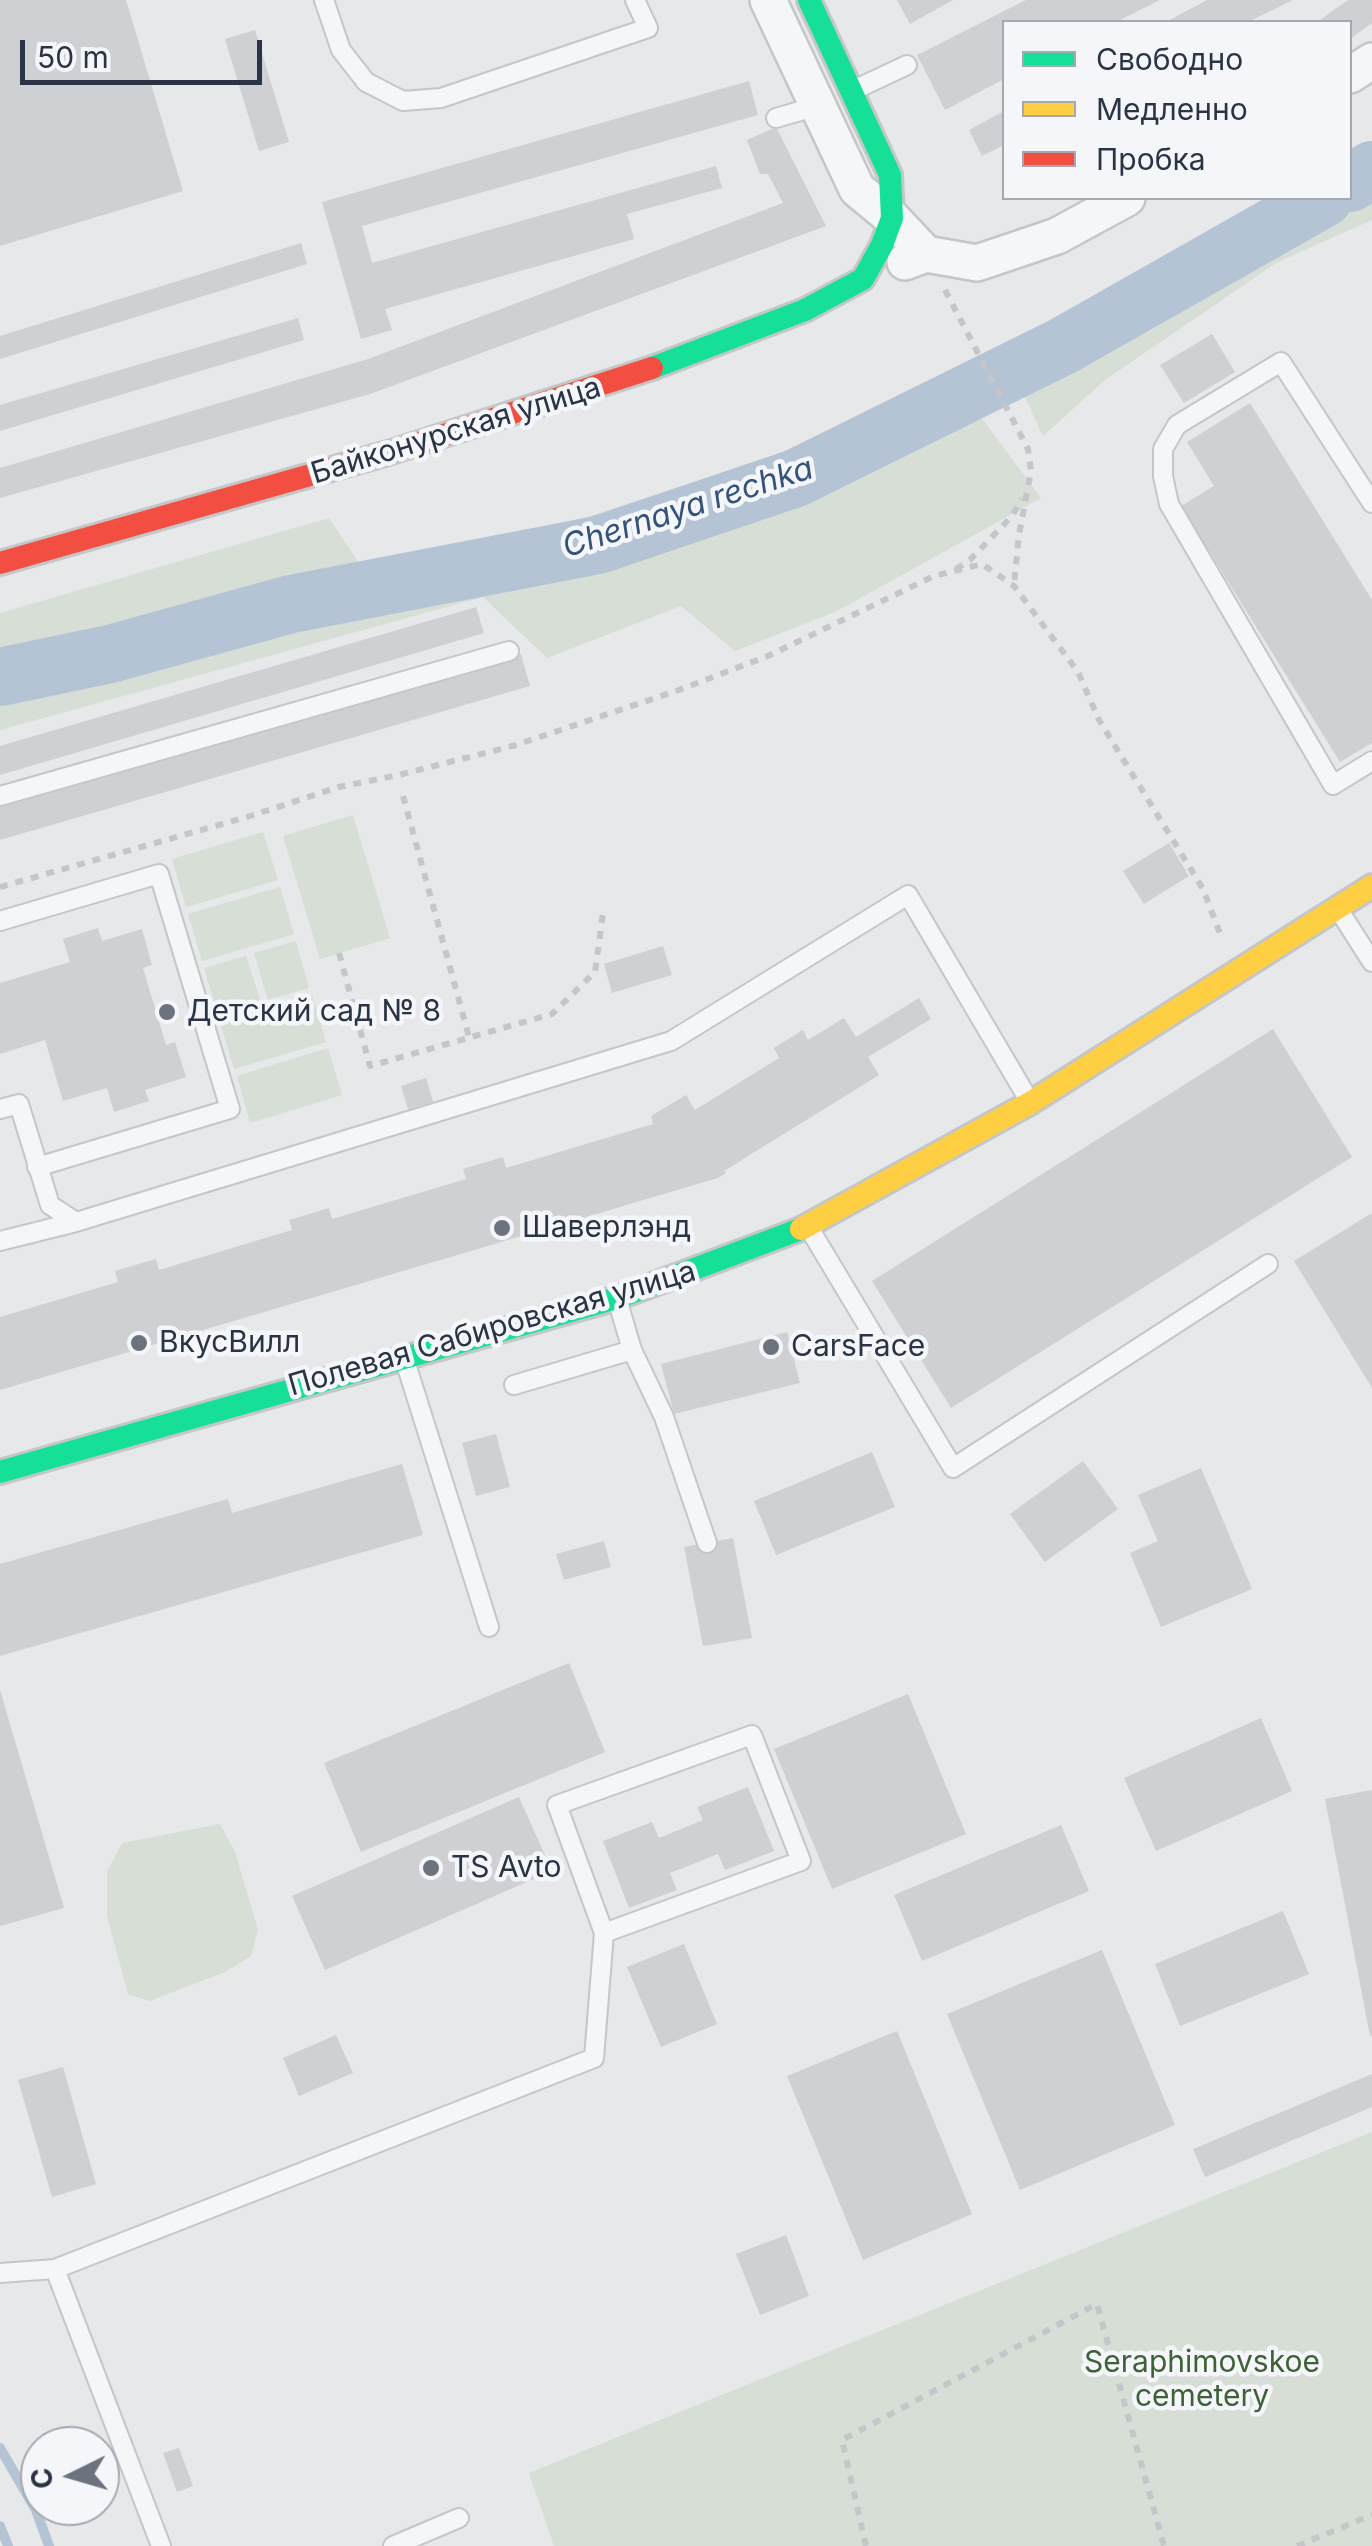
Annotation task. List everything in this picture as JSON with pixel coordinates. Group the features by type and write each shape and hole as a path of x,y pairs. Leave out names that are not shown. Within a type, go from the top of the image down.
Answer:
{"street":[{"path":"768,0 857,189 887,232 926,254 977,263 1057,236 1123,200"},
{"path":"809,0 890,175 887,232 864,279"},
{"path":"864,279 926,254"},
{"name":"Байконурская улица","path":"0,563 388,453 621,380 805,310 864,279"},
{"name":"Полевая Сабировская улица","path":"0,1472 617,1298 808,1226 1030,1103 1372,886"}],"lane":[{"path":"324,0 341,50 366,82 402,101 441,98 648,28 635,0"},
{"path":"776,118 818,107 908,65"},
{"path":"1372,502 1281,362 1176,425 1164,449 1163,476 1169,504 1334,785 1372,761"},
{"path":"0,796 510,651"},
{"path":"0,921 160,874 230,1110 37,1167"},
{"path":"0,1241 76,1222 670,1041 908,895 1030,1103"},
{"path":"1338,908 1372,962"},
{"path":"0,1109 19,1104 50,1206 76,1222"},
{"path":"808,1226 953,1468 1268,1264"},
{"path":"617,1298 632,1350 664,1418 707,1543"},
{"path":"514,1385 632,1350"},
{"path":"403,1356 489,1627"},
{"path":"0,2274 55,2270 594,2058 604,1933 557,1805 752,1735 801,1861 604,1933"},
{"path":"55,2270 161,2546"},
{"path":"393,2546 459,2518"}],"path":[{"path":"926,254 1028,449 1031,471 1014,586"},
{"path":"951,572 970,560 1012,516 1025,493"},
{"path":"0,887 246,818 339,787 399,776 534,739 768,656 934,576 982,564 1014,586 1078,672 1099,720 1203,889 1224,944"},
{"path":"403,796 469,1038"},
{"path":"339,953 370,1066 552,1014 595,972 603,913"},
{"path":"866,2546 842,2440 1097,2304 1164,2546"},
{"path":"1297,2546 1372,2515"}],"green space":[{"path":"1372,179 1372,220 1276,263 1105,380 1043,436 1017,380 1335,200 1352,200 1352,191"},
{"path":"954,381 1041,498 835,612 735,651 681,606 547,658 483,597 0,730 0,613 329,518 368,576 593,515 786,452"},
{"path":"353,815 390,938 320,959 283,836"},
{"path":"263,832 278,880 186,907 172,859"},
{"path":"280,887 294,934 202,961 188,914"},
{"path":"296,941 309,988 268,1000 254,953"},
{"path":"246,956 261,1002 218,1015 204,968"},
{"path":"312,995 326,1042 234,1069 220,1022"},
{"path":"328,1048 342,1095 250,1123 237,1076"},
{"path":"220,1824 235,1852 258,1930 251,1956 225,1972 150,2001 128,1994 107,1916 107,1872 122,1843"},
{"name":"Seraphimovskoe cemetery","path":"1372,2132 1372,2546 554,2546 529,2473"}],"building":[{"path":"0,0 126,0 183,191 0,246"},
{"path":"897,0 953,0 910,24"},
{"path":"1026,0 1160,0 1120,20 1002,20 1002,80 945,110 917,55"},
{"path":"1207,0 1293,0 1252,20 1170,20"},
{"path":"1348,0 1372,0 1372,23 1352,38 1352,20 1320,20"},
{"path":"255,30 289,142 259,151 225,39"},
{"path":"749,81 758,115 362,226 372,263 716,166 722,188 627,214 634,239 385,309 392,330 361,339 322,202"},
{"path":"1002,112 1002,146 982,156 969,130"},
{"path":"776,127 826,226 370,394 0,498 0,468 368,359 783,203 768,174 760,174 747,140"},
{"path":"301,243 307,264 0,359 0,336"},
{"path":"298,318 304,340 0,431 0,405"},
{"path":"1212,334 1235,372 1184,403 1160,365"},
{"path":"1250,403 1372,600 1372,743 1340,762 1181,506 1214,486 1187,442"},
{"path":"476,607 484,633 0,775 0,746"},
{"path":"521,654 530,686 0,840 0,805"},
{"path":"1169,843 1189,876 1144,904 1123,871"},
{"path":"98,928 102,941 142,929 152,965 143,968 166,1045 175,1042 186,1077 145,1090 149,1101 114,1112 107,1088 63,1101 45,1040 0,1054 0,983 70,962 63,939"},
{"path":"663,946 672,975 612,993 604,964"},
{"path":"919,998 931,1019 868,1057 879,1075 718,1178 0,1390 0,1317 118,1282 115,1271 156,1259 159,1270 292,1230 289,1220 329,1208 332,1219 466,1179 463,1169 503,1157 506,1168 653,1124 651,1116 686,1095 695,1110 779,1058 774,1048 803,1030 808,1040 844,1018 856,1037"},
{"path":"1273,1029 1352,1157 951,1408 872,1281"},
{"path":"426,1078 433,1102 408,1109 401,1086"},
{"path":"1372,1213 1372,1388 1294,1261"},
{"path":"787,1332 800,1383 674,1414 661,1364"},
{"path":"496,1434 510,1487 476,1496 462,1443"},
{"path":"872,1452 895,1507 776,1555 754,1501"},
{"path":"1083,1461 1118,1509 1045,1562 1010,1514"},
{"path":"402,1464 423,1535 0,1656 0,1564 228,1499 232,1513"},
{"path":"1201,1468 1252,1589 1161,1627 1130,1553 1158,1541 1138,1495"},
{"path":"733,1538 752,1638 703,1646 684,1547"},
{"path":"604,1541 611,1567 564,1580 556,1554"},
{"path":"569,1663 605,1752 361,1852 324,1763"},
{"path":"0,1690 64,1908 0,1926"},
{"path":"908,1694 966,1834 832,1889 774,1749"},
{"path":"1261,1718 1292,1791 1156,1851 1124,1778"},
{"path":"748,1787 774,1851 725,1870 718,1854 670,1873 677,1890 629,1908 603,1841 652,1822 659,1838 703,1820 697,1807"},
{"path":"1372,1790 1372,2036 1370,2036 1325,1799"},
{"path":"519,1797 552,1871 325,1970 292,1896"},
{"path":"1061,1825 1089,1891 922,1961 894,1895"},
{"path":"1283,1911 1309,1974 1180,2026 1155,1964"},
{"path":"684,1944 717,2024 661,2047 627,1967"},
{"path":"1102,1950 1175,2125 1020,2190 947,2014"},
{"path":"897,2031 972,2214 863,2260 787,2076"},
{"path":"336,2035 353,2073 299,2096 283,2058"},
{"path":"63,2067 96,2184 52,2197 18,2080"},
{"path":"1372,2074 1372,2107 1205,2177 1193,2149"},
{"path":"786,2235 809,2296 760,2315 736,2254"},
{"path":"179,2448 193,2486 177,2492 163,2453"}],"waterway":[{"path":"1352,182 1372,170"},
{"name":"Chernaya rechka","path":"0,677 110,654 291,604 598,545 796,478 1063,346 1320,200"},
{"path":"0,2448 36,2510 49,2546"},
{"path":"0,2526 8,2546"}],"traffic: fast":[{"path":"652,368 805,310 863,279 882,245 892,218 890,175 809,0"},
{"path":"0,1472 617,1298 801,1229"}],"traffic: slow":[{"path":"801,1229 1030,1103 1372,886"}],"traffic: jam":[{"path":"0,563 388,453 652,368"}],"place":[{"name":"Детский сад № 8","path":"167,1012"},
{"name":"Шаверлэнд","path":"502,1228"},
{"name":"ВкусВилл","path":"139,1343"},
{"name":"CarsFace","path":"771,1347"},
{"name":"TS Avto","path":"431,1868"}]}
